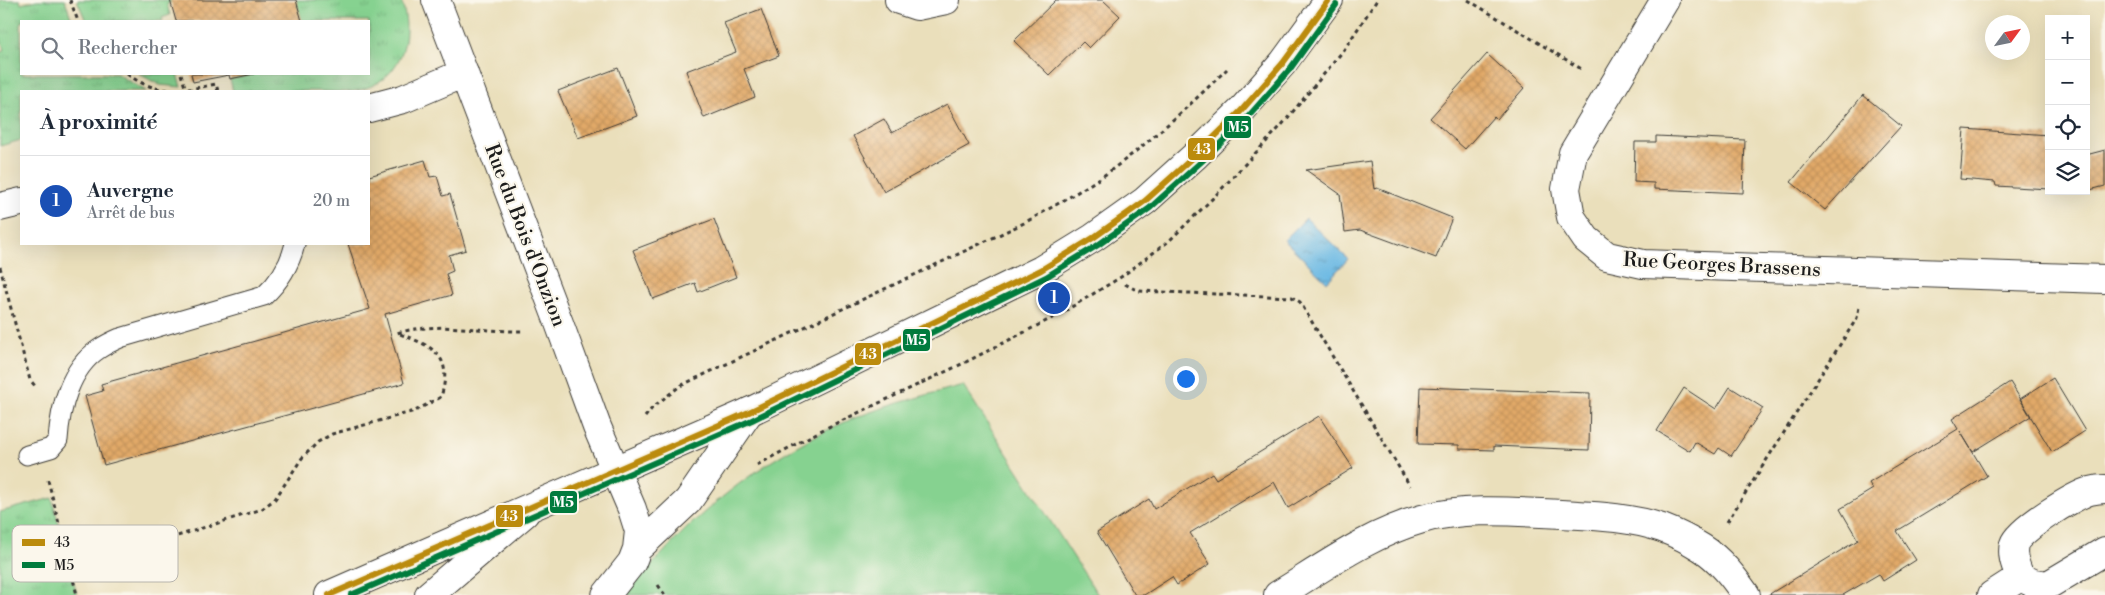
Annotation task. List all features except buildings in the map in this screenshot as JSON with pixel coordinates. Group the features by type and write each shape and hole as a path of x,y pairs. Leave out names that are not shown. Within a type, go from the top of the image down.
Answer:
{"street":[{"name":"Rue du Bois d'Onzion","path":"436,0 597,427 639,531 637,549"},
{"path":"899,0 917,6 946,0"},
{"path":"329,595 750,412 1041,270 1093,238 1145,201 1241,112 1283,64 1329,0"},
{"name":"Rue Georges Brassens","path":"1665,0 1573,153 1566,189 1572,217 1586,239 1608,256 1643,264 2105,279"},
{"path":"370,108 403,99 464,73"},
{"path":"0,207 20,202"},
{"path":"606,595 632,562 637,549 688,501 750,412"},
{"path":"2105,489 2089,491 2024,530 2014,543 2013,558 2020,577 2033,584 2048,585 2105,551"},
{"path":"429,595 536,504"},
{"path":"1278,595 1390,530 1423,519 1464,513 1506,511 1614,518 1662,528 1703,549 1728,570 1746,595"},
{"path":"1992,595 2020,577"}],"lane":[{"path":"34,452 51,448 58,440 59,419 67,393 81,367 98,349 120,338 264,296 279,283 292,256 295,245"}],"path":[{"path":"70,0 78,20"},
{"path":"1468,0 1613,88"},
{"path":"643,421 653,407 680,386 1007,231 1070,197 1104,175 1180,114 1227,68"},
{"path":"129,75 156,88 167,90"},
{"path":"181,75 186,90"},
{"path":"190,90 216,84 218,90"},
{"path":"0,267 30,380 34,386 41,389 67,393"},
{"path":"1703,549 1722,529 1858,318 1863,271"},
{"path":"1125,284 1138,291 1292,297 1300,302 1416,494 1423,519"},
{"path":"178,535 262,508 275,499 302,458 318,442 332,434 416,411 441,397 446,375 442,360 437,352 424,343 397,333 426,327 497,332 525,331"},
{"path":"34,452 57,525"},
{"path":"74,582 77,595"}],"green space":[{"path":"0,0 20,0 21,4 37,0 65,0 72,20 20,20 20,75 119,75 144,90 20,90 20,140 0,146 0,52 4,51 0,35"},
{"path":"77,0 171,0 167,4 170,15 162,18 163,20 86,20"},
{"path":"296,0 401,0 405,15 406,30 404,44 400,57 393,69 383,79 358,90 233,90 230,79 249,75 370,75 370,20 302,20"},
{"path":"141,75 177,75 181,87 160,85"},
{"path":"963,385 1098,595 624,595 686,529 738,485 776,459 851,419"},
{"path":"52,498 59,525 12,525 12,582 74,582 77,595 0,595 0,512"}],"water":[{"path":"1306,218 1348,259 1327,282 1284,240"}],"transit line":[{"name":"43","path":"329,595 749,412 1041,270 1093,238 1145,201 1196,155 1241,111 1283,63 1329,0"},
{"name":"M5","path":"351,595 752,420 1046,277 1098,245 1150,208 1202,161 1248,117 1290,69 1336,5"}],"place":[{"name":"Auvergne","path":"1054,298"}]}
